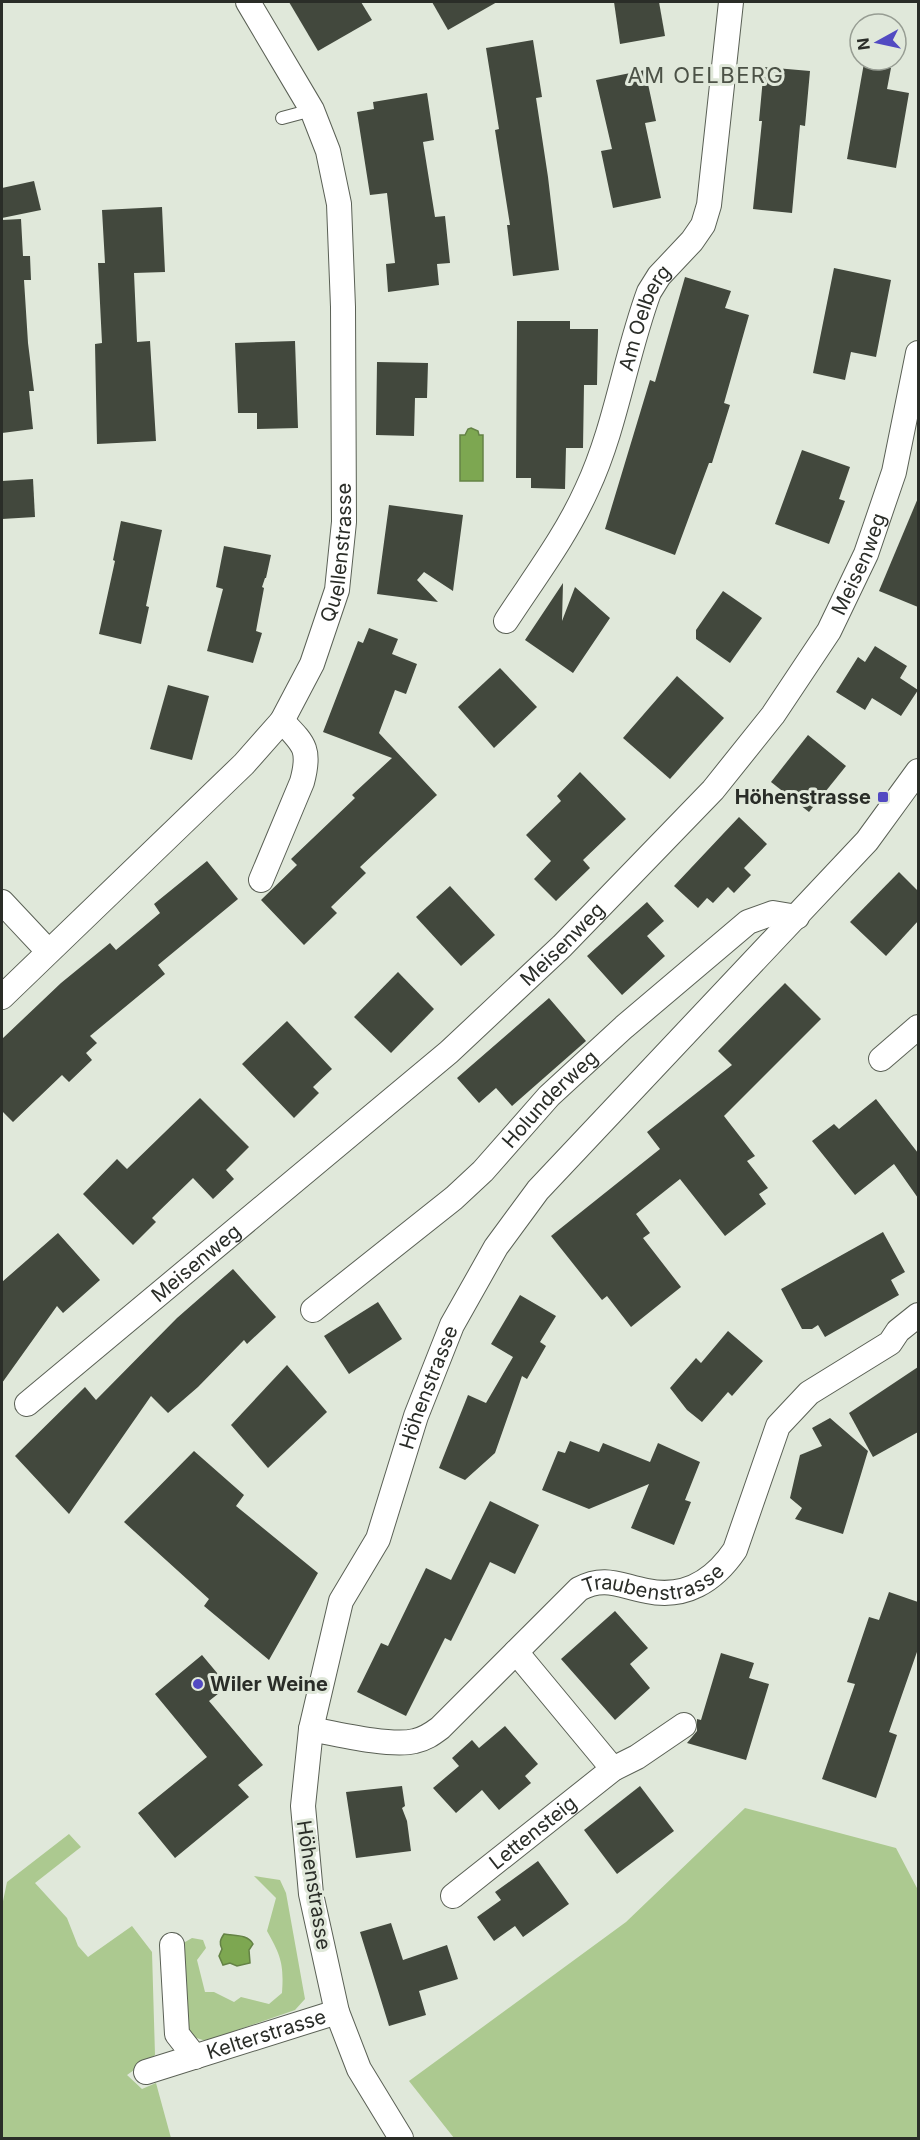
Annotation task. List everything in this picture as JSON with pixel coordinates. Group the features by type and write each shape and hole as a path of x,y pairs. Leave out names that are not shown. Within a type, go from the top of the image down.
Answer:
{"street":[{"name":"Quellenstrasse","path":"2,997 244,764 282,721 312,664 337,590 344,522 339,204 328,152 312,110 248,2"},
{"name":"Am Oelberg","path":"506,621 572,520 588,488 605,442 649,292 659,276 692,241 703,225 709,205 731,2"},
{"name":"Meisenweg","path":"27,1404 449,1052 562,946 712,790 773,715 830,631 866,554 894,472 918,353"},
{"path":"261,880 302,782 306,766 302,742 282,721"},
{"name":"Höhenstrasse","path":"401,2139 358,2069 337,2012 311,1893 303,1806 311,1729 341,1601 378,1539 416,1416 452,1325 496,1247 538,1190 867,841 918,771"},
{"path":"2,902 48,951"},
{"name":"Holunderweg","path":"313,1310 453,1198 483,1171 549,1096 624,1027 748,922 772,913 797,917"},
{"path":"881,1059 918,1028"},
{"name":"Traubenstrasse","path":"311,1729 396,1742 412,1742 427,1738 440,1728 579,1589 590,1583 602,1581 617,1582 647,1591 664,1593 694,1587 711,1577 724,1566 735,1550 778,1426 809,1393 890,1343 898,1331 918,1316"},
{"path":"516,1652 613,1770"},
{"name":"Lettensteig","path":"453,1896 613,1770 637,1757 684,1725"},
{"name":"Kelterstrasse","path":"172,1945 177,2034 195,2057"},
{"name":"Kelterstrasse","path":"146,2072 337,2012"}],"lane":[{"path":"282,118 312,110"}],"shaded area":[{"path":"471,428 478,431 479,435 483,435 483,481 460,481 460,435 465,435"},
{"path":"745,1808 896,1848 918,1890 918,2138 454,2138 409,2081 626,1922"},
{"path":"69,1834 81,1847 35,1883 67,1918 78,1946 88,1957 132,1926 152,1952 155,2055 127,2075 142,2089 156,2083 171,2138 2,2138 2,1906 7,1882"},
{"path":"254,1876 280,1880 286,1893 305,1999 295,2010 206,2041 184,2034 180,1945 192,1938 203,1940 206,1948 197,1960 205,1992 214,1992 234,2002 241,1997 269,2004 282,1993 280,1961 276,1947 267,1931 276,1898"},
{"path":"224,1934 244,1937 251,1941 253,1944 249,1950 250,1963 237,1966 230,1963 223,1965 219,1956 222,1949 220,1942"}],"building":[{"path":"289,2 361,2 372,20 318,51"},
{"path":"432,2 497,2 448,30"},
{"path":"614,2 659,2 665,36 620,44"},
{"path":"533,40 542,97 536,98 559,270 513,276 507,225 510,225 495,130 499,129 486,48"},
{"path":"764,67 810,71 805,126 800,125 792,213 753,209 762,121 759,121"},
{"path":"645,70 656,121 645,123 661,198 613,208 601,151 612,149 596,80"},
{"path":"862,72 890,72 887,89 909,93 896,168 847,159"},
{"path":"427,93 434,140 423,142 435,217 445,216 450,263 437,264 439,285 388,292 386,264 395,263 387,193 370,195 357,112 374,109 373,102"},
{"path":"34,181 41,210 2,218 2,188"},
{"path":"162,207 165,272 134,273 137,342 150,341 156,441 97,444 95,344 102,343 98,263 105,263 102,210"},
{"path":"21,219 23,256 30,256 31,280 24,280 34,391 29,391 33,429 2,433 2,220"},
{"path":"834,268 891,280 876,357 851,352 845,380 813,373"},
{"path":"685,277 731,291 725,308 749,315 724,403 730,405 712,463 709,463 675,555 605,529 650,380 655,382"},
{"path":"517,321 570,321 570,329 598,329 597,385 584,385 583,448 566,448 565,489 531,488 531,478 516,478"},
{"path":"295,341 298,428 257,429 257,413 238,413 235,343"},
{"path":"377,362 428,363 427,398 415,398 414,436 376,435"},
{"path":"802,450 850,467 839,499 845,501 829,544 775,524"},
{"path":"33,479 35,517 2,519 2,481"},
{"path":"918,498 918,607 879,591"},
{"path":"389,505 463,515 453,591 424,572 417,580 438,602 377,594"},
{"path":"121,521 162,530 146,606 149,607 141,644 99,634"},
{"path":"224,546 271,555 262,587 264,588 256,631 262,633 253,663 207,651 223,589 216,587"},
{"path":"563,583 562,621 575,587 610,618 573,673 525,640"},
{"path":"723,591 762,618 730,663 696,639 696,630"},
{"path":"369,628 398,639 392,654 417,664 406,694 395,690 379,733 437,795 360,867 366,873 331,907 337,913 304,945 261,900 297,865 291,859 355,798 352,795 392,758 323,732 358,641 363,643"},
{"path":"875,646 907,666 900,678 918,690 901,716 872,698 865,710 836,692 858,657 865,662"},
{"path":"500,668 537,707 494,748 458,707"},
{"path":"677,676 724,718 670,779 623,738"},
{"path":"168,685 209,696 192,760 150,749"},
{"path":"808,735 846,766 809,812 771,782"},
{"path":"580,772 626,819 583,860 590,868 556,901 534,879 551,861 526,835 561,801 557,796"},
{"path":"739,817 767,844 744,868 751,875 734,893 728,887 713,903 707,898 698,908 674,886"},
{"path":"207,861 238,899 158,965 165,974 90,1036 97,1043 86,1053 92,1060 69,1082 62,1075 13,1122 2,1111 2,1039 61,983 110,943 116,950 160,913 154,904"},
{"path":"899,872 918,891 918,921 886,956 850,922"},
{"path":"450,886 495,935 461,966 416,917"},
{"path":"647,902 664,921 647,936 665,956 622,995 587,956"},
{"path":"398,972 434,1009 391,1053 354,1017"},
{"path":"785,983 821,1019 724,1116 755,1156 747,1161 768,1188 759,1194 766,1204 725,1236 680,1179 636,1214 650,1233 643,1238 681,1287 631,1327 607,1296 602,1300 551,1236 660,1149 647,1132 732,1065 718,1051"},
{"path":"549,998 586,1041 512,1106 496,1088 479,1103 457,1078"},
{"path":"287,1021 332,1069 313,1087 319,1093 294,1118 242,1064"},
{"path":"200,1098 249,1147 226,1170 234,1179 213,1199 193,1178 152,1218 156,1222 133,1245 83,1194 117,1159 127,1169"},
{"path":"876,1099 918,1153 918,1198 894,1164 855,1195 812,1141 834,1124 839,1129"},
{"path":"883,1232 905,1272 891,1280 899,1295 825,1337 818,1325 812,1329 802,1329 781,1289"},
{"path":"58,1233 100,1280 63,1313 57,1306 2,1383 2,1282"},
{"path":"233,1269 276,1317 247,1344 244,1340 198,1387 168,1413 151,1396 69,1514 15,1456 85,1387 96,1400 177,1318"},
{"path":"520,1295 556,1316 540,1342 546,1346 527,1379 522,1376 495,1453 465,1480 439,1468 468,1395 486,1403 513,1357 491,1344"},
{"path":"378,1302 402,1339 349,1374 324,1336"},
{"path":"728,1331 763,1361 732,1396 728,1392 702,1422 687,1410 670,1388 696,1358 701,1363"},
{"path":"287,1365 327,1412 268,1468 231,1425"},
{"path":"918,1367 918,1432 873,1457 849,1413"},
{"path":"830,1418 868,1451 843,1534 795,1519 802,1508 790,1498 800,1455 822,1446 812,1428"},
{"path":"570,1441 599,1452 603,1443 650,1462 658,1443 700,1462 685,1500 691,1502 674,1545 631,1528 649,1484 589,1509 542,1490 558,1451 565,1453"},
{"path":"194,1451 244,1495 236,1506 318,1573 269,1660 204,1606 209,1599 124,1522"},
{"path":"490,1501 539,1525 515,1574 490,1562 451,1641 445,1638 406,1716 357,1692 381,1643 388,1646 426,1568 451,1580"},
{"path":"889,1592 918,1602 918,1649 889,1732 897,1735 876,1798 822,1779 855,1684 847,1682 869,1617 879,1620"},
{"path":"615,1611 648,1648 630,1664 650,1688 615,1720 561,1659"},
{"path":"721,1653 754,1663 749,1678 769,1684 746,1760 687,1743 697,1731 697,1719 701,1720"},
{"path":"202,1655 228,1686 209,1701 263,1765 238,1785 249,1797 175,1858 138,1813 207,1757 155,1694"},
{"path":"505,1726 538,1764 525,1776 531,1783 499,1810 482,1790 456,1813 433,1788 459,1766 452,1758 472,1740 479,1748"},
{"path":"402,1786 405,1806 402,1808 407,1821 411,1851 356,1858 346,1792"},
{"path":"640,1786 674,1831 617,1874 584,1830"},
{"path":"538,1861 569,1904 523,1937 515,1926 494,1941 477,1917 501,1900 495,1892"},
{"path":"391,1923 403,1960 447,1945 458,1979 419,1991 426,2015 389,2026 360,1932"}],"place":[{"name":"Höhenstrasse","path":"883,797"},
{"name":"Wiler Weine","path":"198,1684"}],"district":[{"name":"AM OELBERG","path":"706,75"}]}
